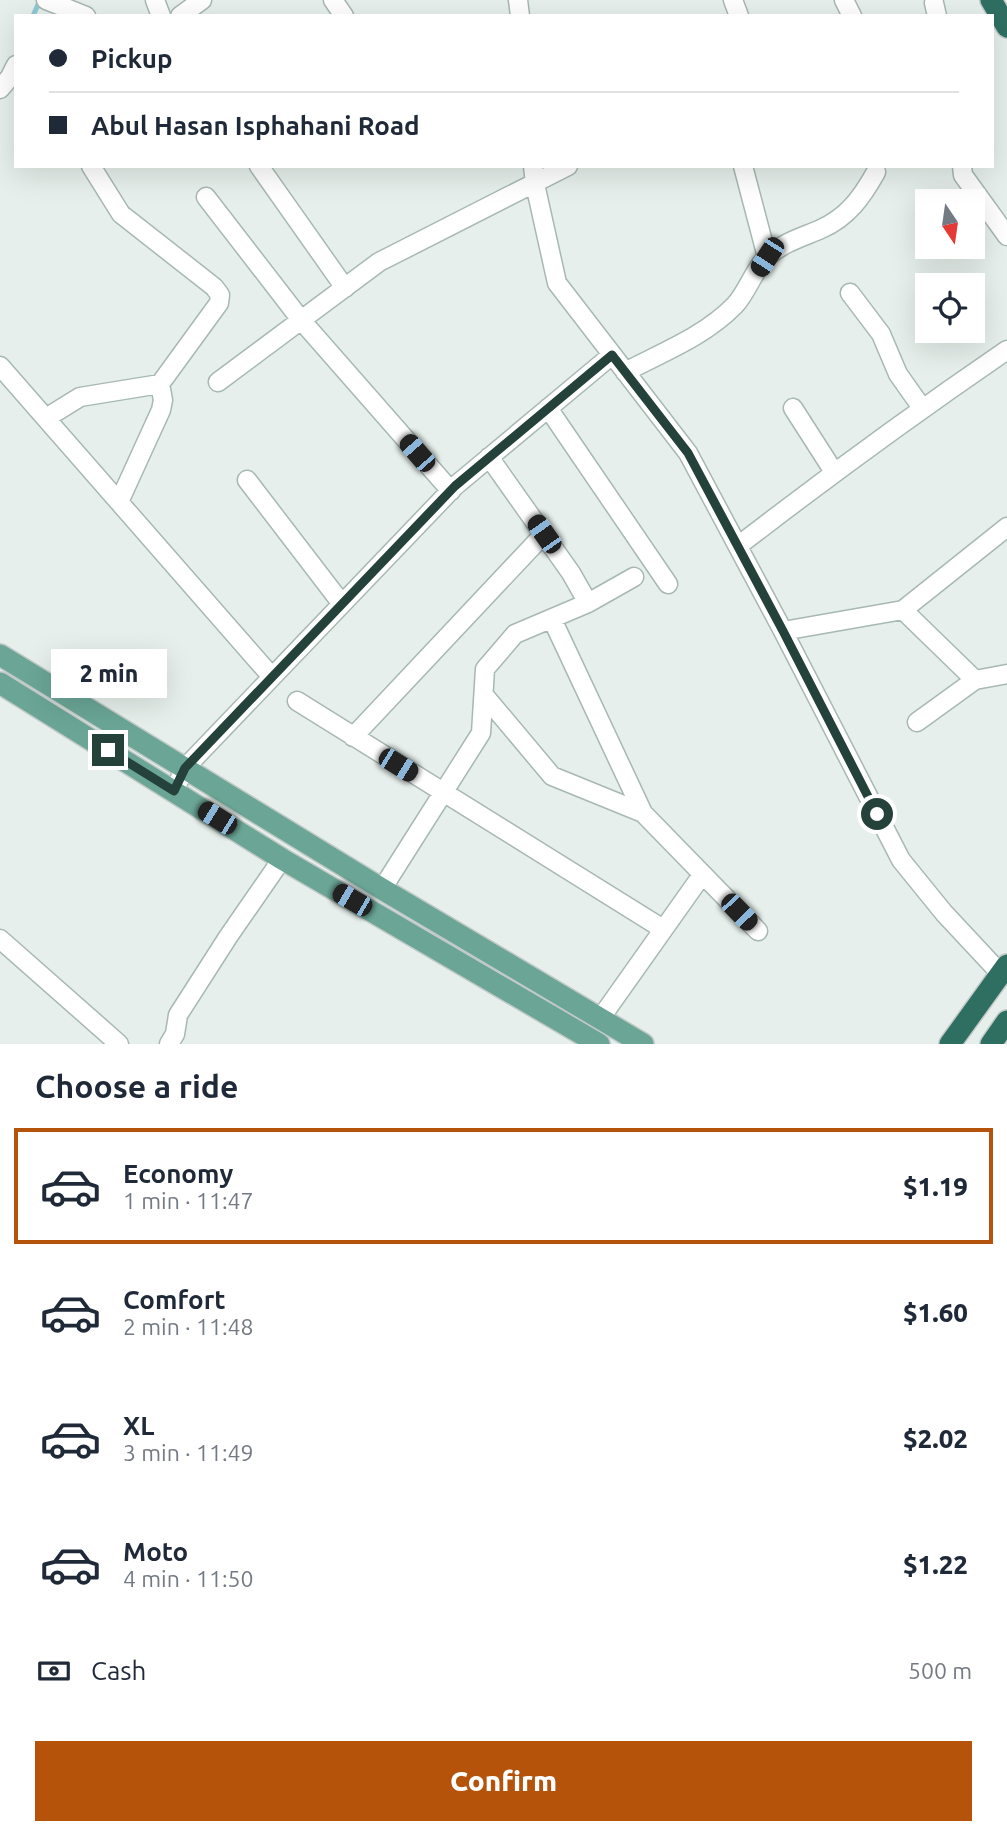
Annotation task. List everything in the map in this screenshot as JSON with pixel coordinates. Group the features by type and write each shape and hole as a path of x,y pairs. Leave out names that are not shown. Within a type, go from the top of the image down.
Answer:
{"highway":[{"path":"991,0 1007,27"},
{"path":"950,1044 1004,969 1007,951"},
{"path":"990,1044 1007,1020"}],"main road":[{"path":"0,655 382,889 643,1044"},
{"path":"0,683 282,859 599,1044"}],"street":[{"path":"45,0 81,14"},
{"path":"183,14 202,0"},
{"path":"46,418 79,397 160,384 219,303 220,295 214,287 121,214 92,168"},
{"path":"260,168 345,288"},
{"path":"218,382 379,262 533,171 554,168"},
{"path":"744,168 767,257"},
{"path":"962,168 963,175 1007,236"},
{"path":"533,171 556,283 688,453 901,860 944,913 1004,969"},
{"path":"625,372 708,330 737,303 767,257 797,237 822,229 844,216 859,201 876,172"},
{"path":"206,197 301,320 451,491"},
{"path":"850,293 881,334 898,374 922,408"},
{"path":"737,546 922,408 1007,350"},
{"path":"174,791 185,768 451,491 612,355"},
{"path":"0,366 272,677"},
{"path":"119,502 161,410 163,400 160,384"},
{"path":"548,408 668,584"},
{"path":"793,408 834,472"},
{"path":"489,457 571,573 588,603"},
{"path":"247,480 342,604"},
{"path":"783,631 903,610 1007,527"},
{"path":"353,737 544,534"},
{"path":"382,889 481,733 485,668 515,634 588,603 634,577"},
{"path":"903,610 975,680"},
{"path":"552,619 643,813 758,932"},
{"path":"917,722 975,680 1007,674"},
{"path":"484,695 551,776 643,813"},
{"path":"297,701 663,929"},
{"path":"169,1044 175,1034 178,1014 282,859"},
{"path":"600,1018 702,874"},
{"path":"0,939 110,1041"}],"waterway":[{"path":"34,14 40,0"}],"route":[{"path":"108,750 174,791 185,768 455,486 612,355 688,453 877,814"}]}
